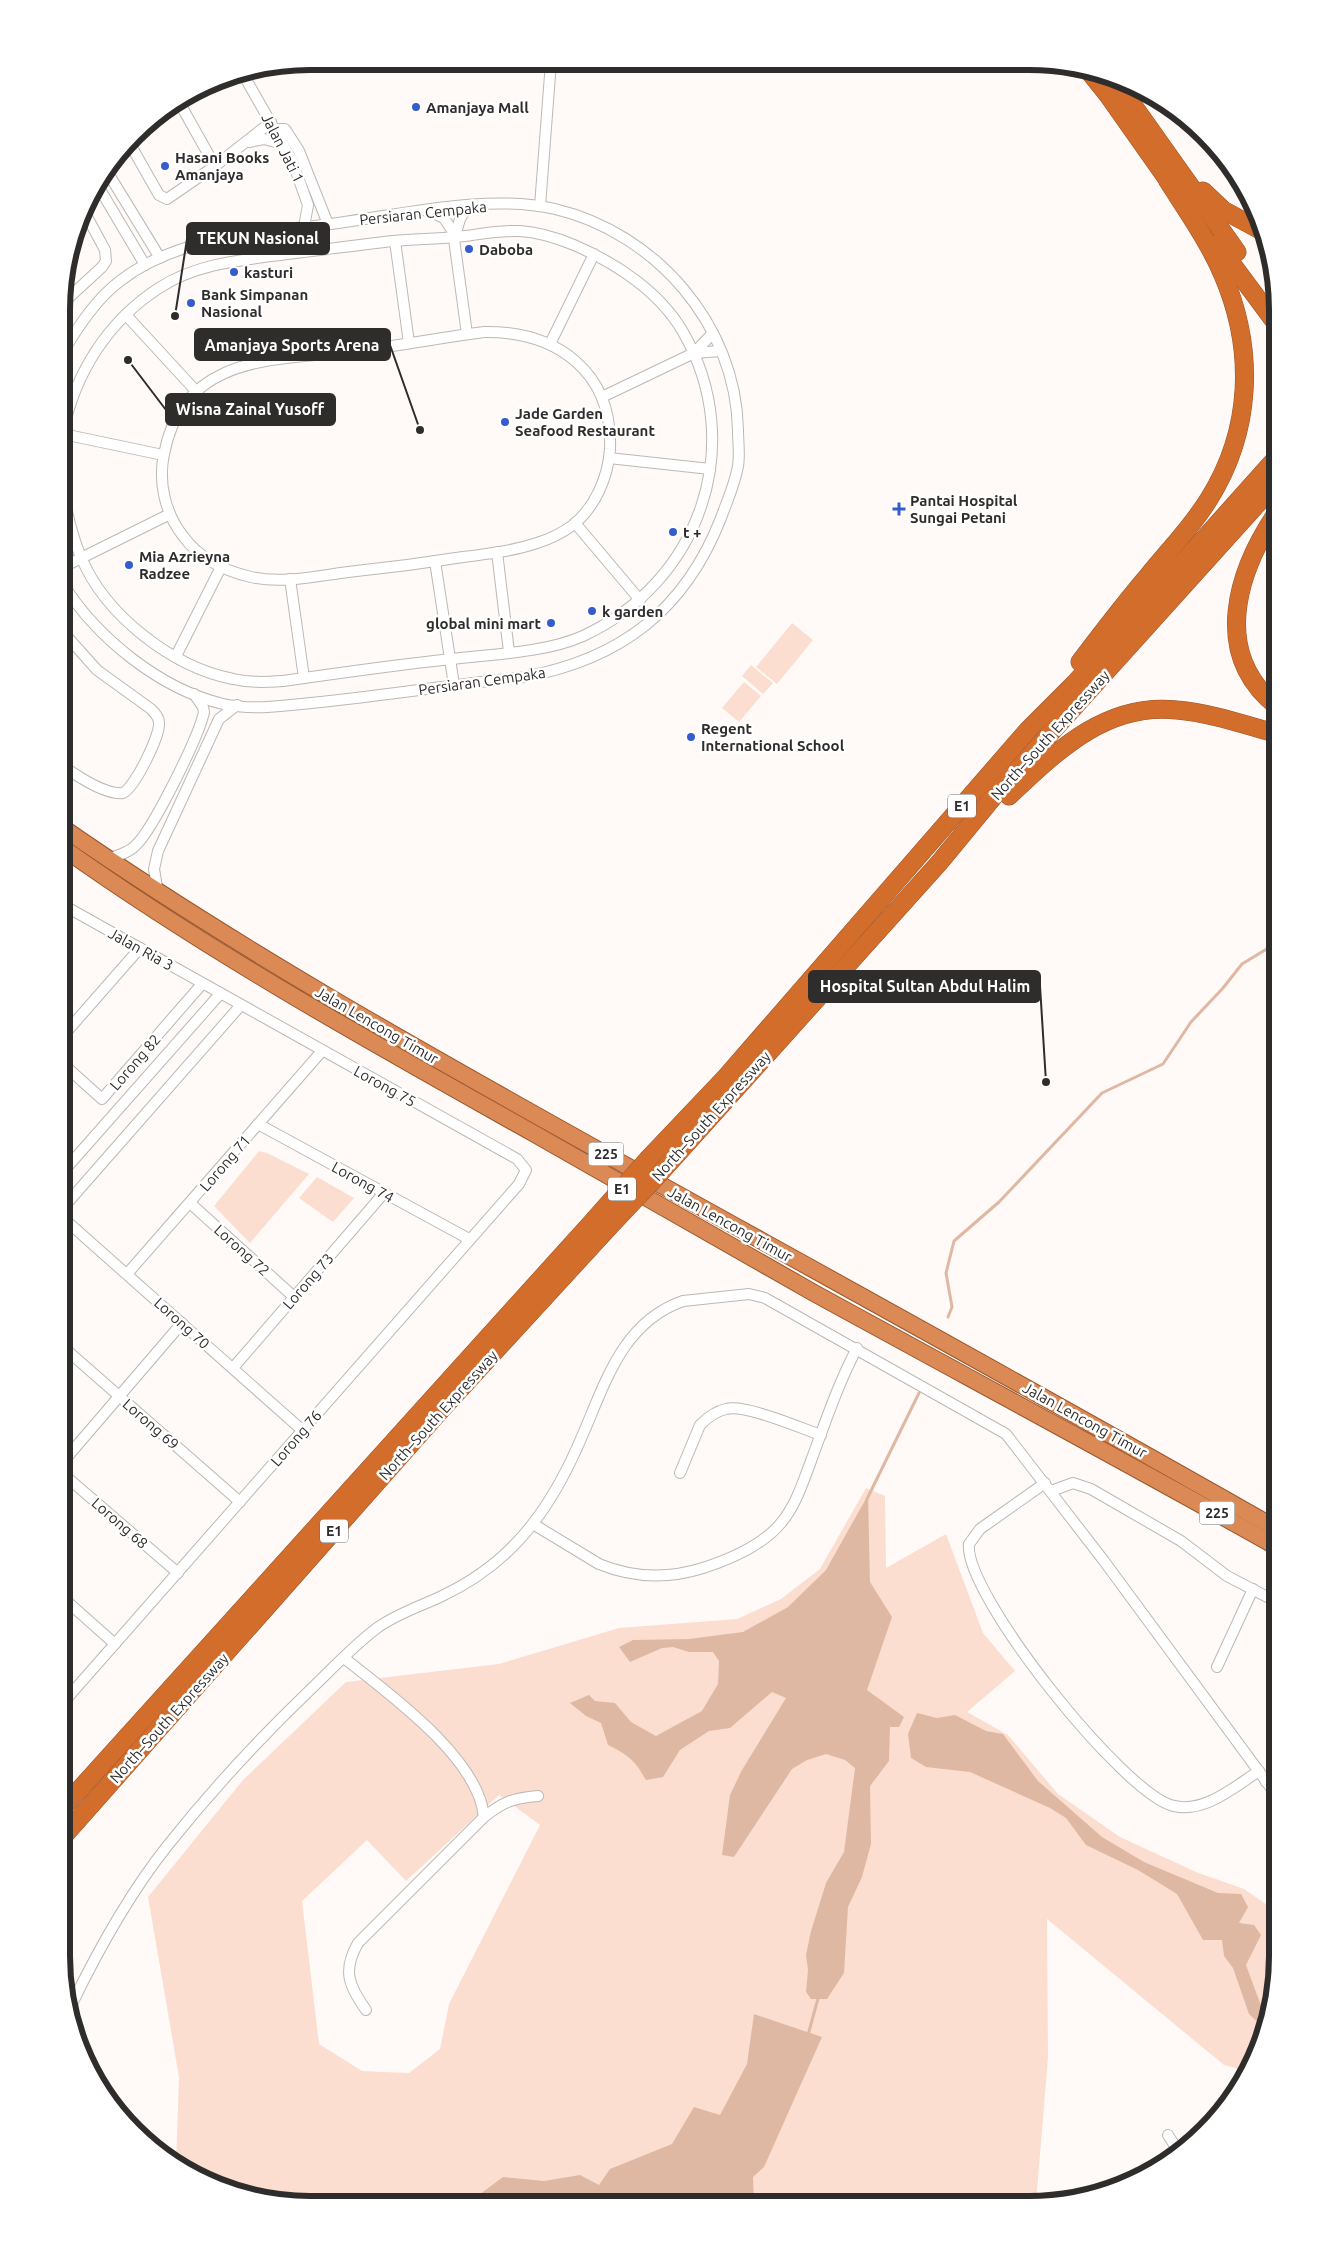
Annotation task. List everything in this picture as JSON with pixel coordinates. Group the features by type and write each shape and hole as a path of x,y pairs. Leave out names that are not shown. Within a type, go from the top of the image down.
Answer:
{"highway":[{"path":"1096,80 1168,181 1269,314"},
{"path":"1121,88 1268,294"},
{"path":"1156,136 1212,201 1230,214 1254,226"},
{"path":"1028,730 1125,603 1209,499 1229,461 1241,425 1245,386 1245,355 1236,312 1215,258 1168,181"},
{"name":"North–South Expressway","path":"70,1828 440,1411 602,1224 649,1158 726,1077 1028,730 1075,684 1269,466"},
{"name":"North–South Expressway","path":"70,1800 602,1224 661,1172 939,862 1000,790 1269,491"},
{"path":"1269,525 1249,563 1239,592 1235,622 1238,641 1247,670 1262,692 1269,699"},
{"path":"939,862 1036,769 1072,739 1108,720 1147,710 1176,709 1269,732"},
{"name":"Jalan Lencong Timur","path":"70,833 158,893 304,984 1269,1525"},
{"name":"Jalan Lencong Timur","path":"70,853 108,881 235,961 414,1067 812,1291 1157,1479 1269,1542"}],"street":[{"path":"540,206 550,70"},
{"name":"Jalan Jati 1","path":"245,79 292,160 308,205 304,227"},
{"path":"182,107 215,166"},
{"path":"133,149 149,180 164,198 169,198 245,143 274,126 284,129 299,151 328,224"},
{"path":"245,143 264,140 283,144"},
{"path":"111,176 160,258"},
{"path":"101,191 145,265"},
{"path":"455,237 460,219 468,205"},
{"name":"Persiaran Cempaka","path":"70,342 102,299 119,282 145,265 201,243 224,238 468,205 540,206 575,215 635,245 655,259 680,284 703,315 721,351 736,402 738,464 727,502 712,540 688,583 656,615 604,652 537,674 362,698 288,705 224,704 194,694 127,655 95,626 70,593"},
{"path":"425,211 444,218 451,227 455,237 467,334"},
{"path":"71,296 102,267 106,260 105,250 88,218"},
{"path":"70,407 76,387 90,360 126,315 158,289 178,277 206,267 248,259 395,241 520,231 548,236 594,254 620,269 644,287 666,309 682,330 694,353 706,387 711,447 710,469 696,520 681,552 667,573 640,600 610,622 578,638 509,652 304,678 258,682 234,680 204,670 145,637 123,617 91,576 70,528"},
{"path":"395,241 409,343"},
{"path":"550,344 594,254"},
{"path":"126,315 195,390"},
{"path":"502,332 521,334 550,344 580,367 602,397 610,425 609,458 601,486 594,500 575,523 550,539 496,552 290,579 252,577 221,567 202,555 183,536 170,514 164,497 162,481 163,455 174,422 183,405 195,390 214,377 239,366 262,360 364,350 409,343 467,334 502,332"},
{"path":"602,397 694,353 713,333"},
{"path":"694,353 721,351"},
{"path":"70,432 163,455"},
{"path":"609,458 710,469"},
{"path":"70,564 170,514"},
{"path":"575,523 640,600"},
{"path":"496,552 509,652"},
{"path":"435,561 454,685"},
{"path":"176,656 221,567"},
{"path":"290,579 304,678"},
{"path":"70,640 97,670 151,709 156,714 160,724 135,782 124,793 115,793 87,781 70,770"},
{"path":"107,859 126,853 139,842 181,768 204,712 203,707 194,694"},
{"path":"158,893 154,869 158,851 219,718 237,705"},
{"name":"Jalan Ria 3","path":"70,909 241,1005"},
{"path":"70,1028 140,948"},
{"name":"Lorong 82","path":"70,1070 102,1099 202,984"},
{"path":"70,1164 220,994"},
{"path":"70,1200 241,1005"},
{"name":"Lorong 75","path":"241,1005 517,1159 526,1170"},
{"name":"Lorong 71","path":"127,1274 322,1051"},
{"name":"Lorong 74","path":"258,1124 469,1239"},
{"name":"Lorong 76","path":"70,1695 519,1184 526,1170"},
{"name":"Lorong 73","path":"233,1368 384,1193"},
{"name":"Lorong 72","path":"190,1203 294,1297"},
{"name":"Lorong 70","path":"70,1224 302,1430"},
{"path":"74,2000 105,1942 135,1892 167,1846 219,1785 277,1722 379,1626 464,1585 478,1576 516,1544 552,1498 569,1465 618,1354 647,1321 672,1305 683,1301 749,1294 765,1298 857,1348 1006,1434 1048,1487 1269,1786"},
{"path":"70,1454 182,1323"},
{"path":"533,1524 566,1545 611,1568 646,1575 681,1575 744,1552 781,1524 795,1502 832,1402 857,1348"},
{"name":"Lorong 69","path":"70,1353 240,1502"},
{"path":"680,1474 700,1425 705,1419 726,1409 747,1410 821,1435"},
{"name":"Lorong 68","path":"70,1480 178,1573"},
{"path":"1259,1771 1221,1796 1201,1804 1180,1807 1161,1802 1138,1784 1082,1728 1001,1624 969,1561 968,1544 980,1529 1048,1487 1073,1483 1091,1488 1181,1541 1218,1570 1269,1598"},
{"path":"1217,1667 1253,1590"},
{"path":"70,1604 115,1644"},
{"path":"344,1658 407,1710 457,1759 480,1796 484,1817"},
{"path":"1266,1782 1269,1778"},
{"path":"366,2010 354,1994 348,1967 351,1955 358,1943 484,1817 500,1804 514,1798 538,1796"},
{"path":"1168,2135 1175,2146"}],"shaded area":[{"path":"792,623 813,640 777,684 756,667"},
{"path":"751,665 773,683 763,694 742,676"},
{"path":"744,682 761,696 739,722 722,708"},
{"path":"259,1151 267,1153 309,1174 250,1243 214,1206"},
{"path":"317,1177 354,1198 333,1222 299,1198"},
{"path":"866,1488 885,1496 886,1568 946,1534 983,1633 1015,1671 967,1712 1008,1735 1058,1794 1120,1837 1196,1872 1244,1889 1269,1906 1267,1988 1261,2018 1251,2048 1240,2069 1224,2065 1047,1919 1048,2057 1037,2196 310,2196 278,2194 248,2188 218,2178 176,2155 179,2077 148,1897 243,1780 346,1682 499,1664 619,1628 737,1619 781,1599 820,1569","holes":["499,1795 540,1825 449,2004 440,2049 409,2073 362,2071 319,2044 302,1901 367,1840 406,1881"]},
{"path":"868,1495 870,1582 892,1617 867,1690 904,1717 899,1727 890,1727 889,1761 870,1786 871,1844 862,1877 848,1907 844,1973 827,1999 811,1999 806,1992 808,1970 806,1955 811,1931 826,1883 844,1852 855,1768 845,1760 826,1754 807,1760 792,1769 734,1857 722,1855 730,1795 742,1770 786,1698 772,1692 730,1728 709,1731 680,1750 663,1777 646,1780 630,1759 608,1745 601,1723 586,1716 570,1703 589,1695 595,1701 615,1703 631,1722 656,1736 702,1711 718,1684 719,1661 713,1652 689,1652 673,1647 662,1648 630,1662 619,1647 633,1640 689,1639 743,1632 788,1607 826,1570"},
{"path":"917,1713 937,1718 955,1715 986,1731 1003,1734 1038,1781 1102,1837 1144,1862 1218,1893 1241,1894 1248,1907 1239,1923 1254,1925 1261,1935 1246,1965 1263,2010 1259,2024 1249,2014 1233,1968 1224,1956 1222,1940 1203,1940 1177,1894 1138,1870 1086,1845 1066,1818 1050,1808 970,1772 926,1767 911,1758 908,1734"},
{"path":"754,2014 822,2037 764,2167 753,2177 754,2196 477,2196 503,2177 544,2181 580,2175 599,2185 610,2169 672,2144 694,2107 720,2115 747,2064"}],"waterway":[{"path":"948,1317 952,1307 946,1273 954,1241 999,1202 1102,1093 1163,1064 1191,1022 1223,988 1242,964 1269,948"},
{"path":"867,1499 919,1393"},
{"path":"808,2035 819,1995"}],"place":[{"name":"Amanjaya Mall","path":"416,107"},
{"name":"Hasani Books Amanjaya","path":"165,166"},
{"name":"Daboba","path":"469,249"},
{"name":"kasturi","path":"234,272"},
{"name":"Bank Simpanan Nasional","path":"191,303"},
{"name":"TEKUN Nasional","path":"175,316"},
{"name":"Wisna Zainal Yusoff","path":"128,360"},
{"name":"Jade Garden Seafood Restaurant","path":"505,422"},
{"name":"Amanjaya Sports Arena","path":"420,430"},
{"name":"Pantai Hospital Sungai Petani","path":"899,509"},
{"name":"t +","path":"673,532"},
{"name":"Mia Azrieyna Radzee","path":"129,565"},
{"name":"k garden","path":"592,611"},
{"name":"global mini mart","path":"551,623"},
{"name":"Regent International School","path":"691,737"},
{"name":"Hospital Sultan Abdul Halim","path":"1046,1082"}]}
